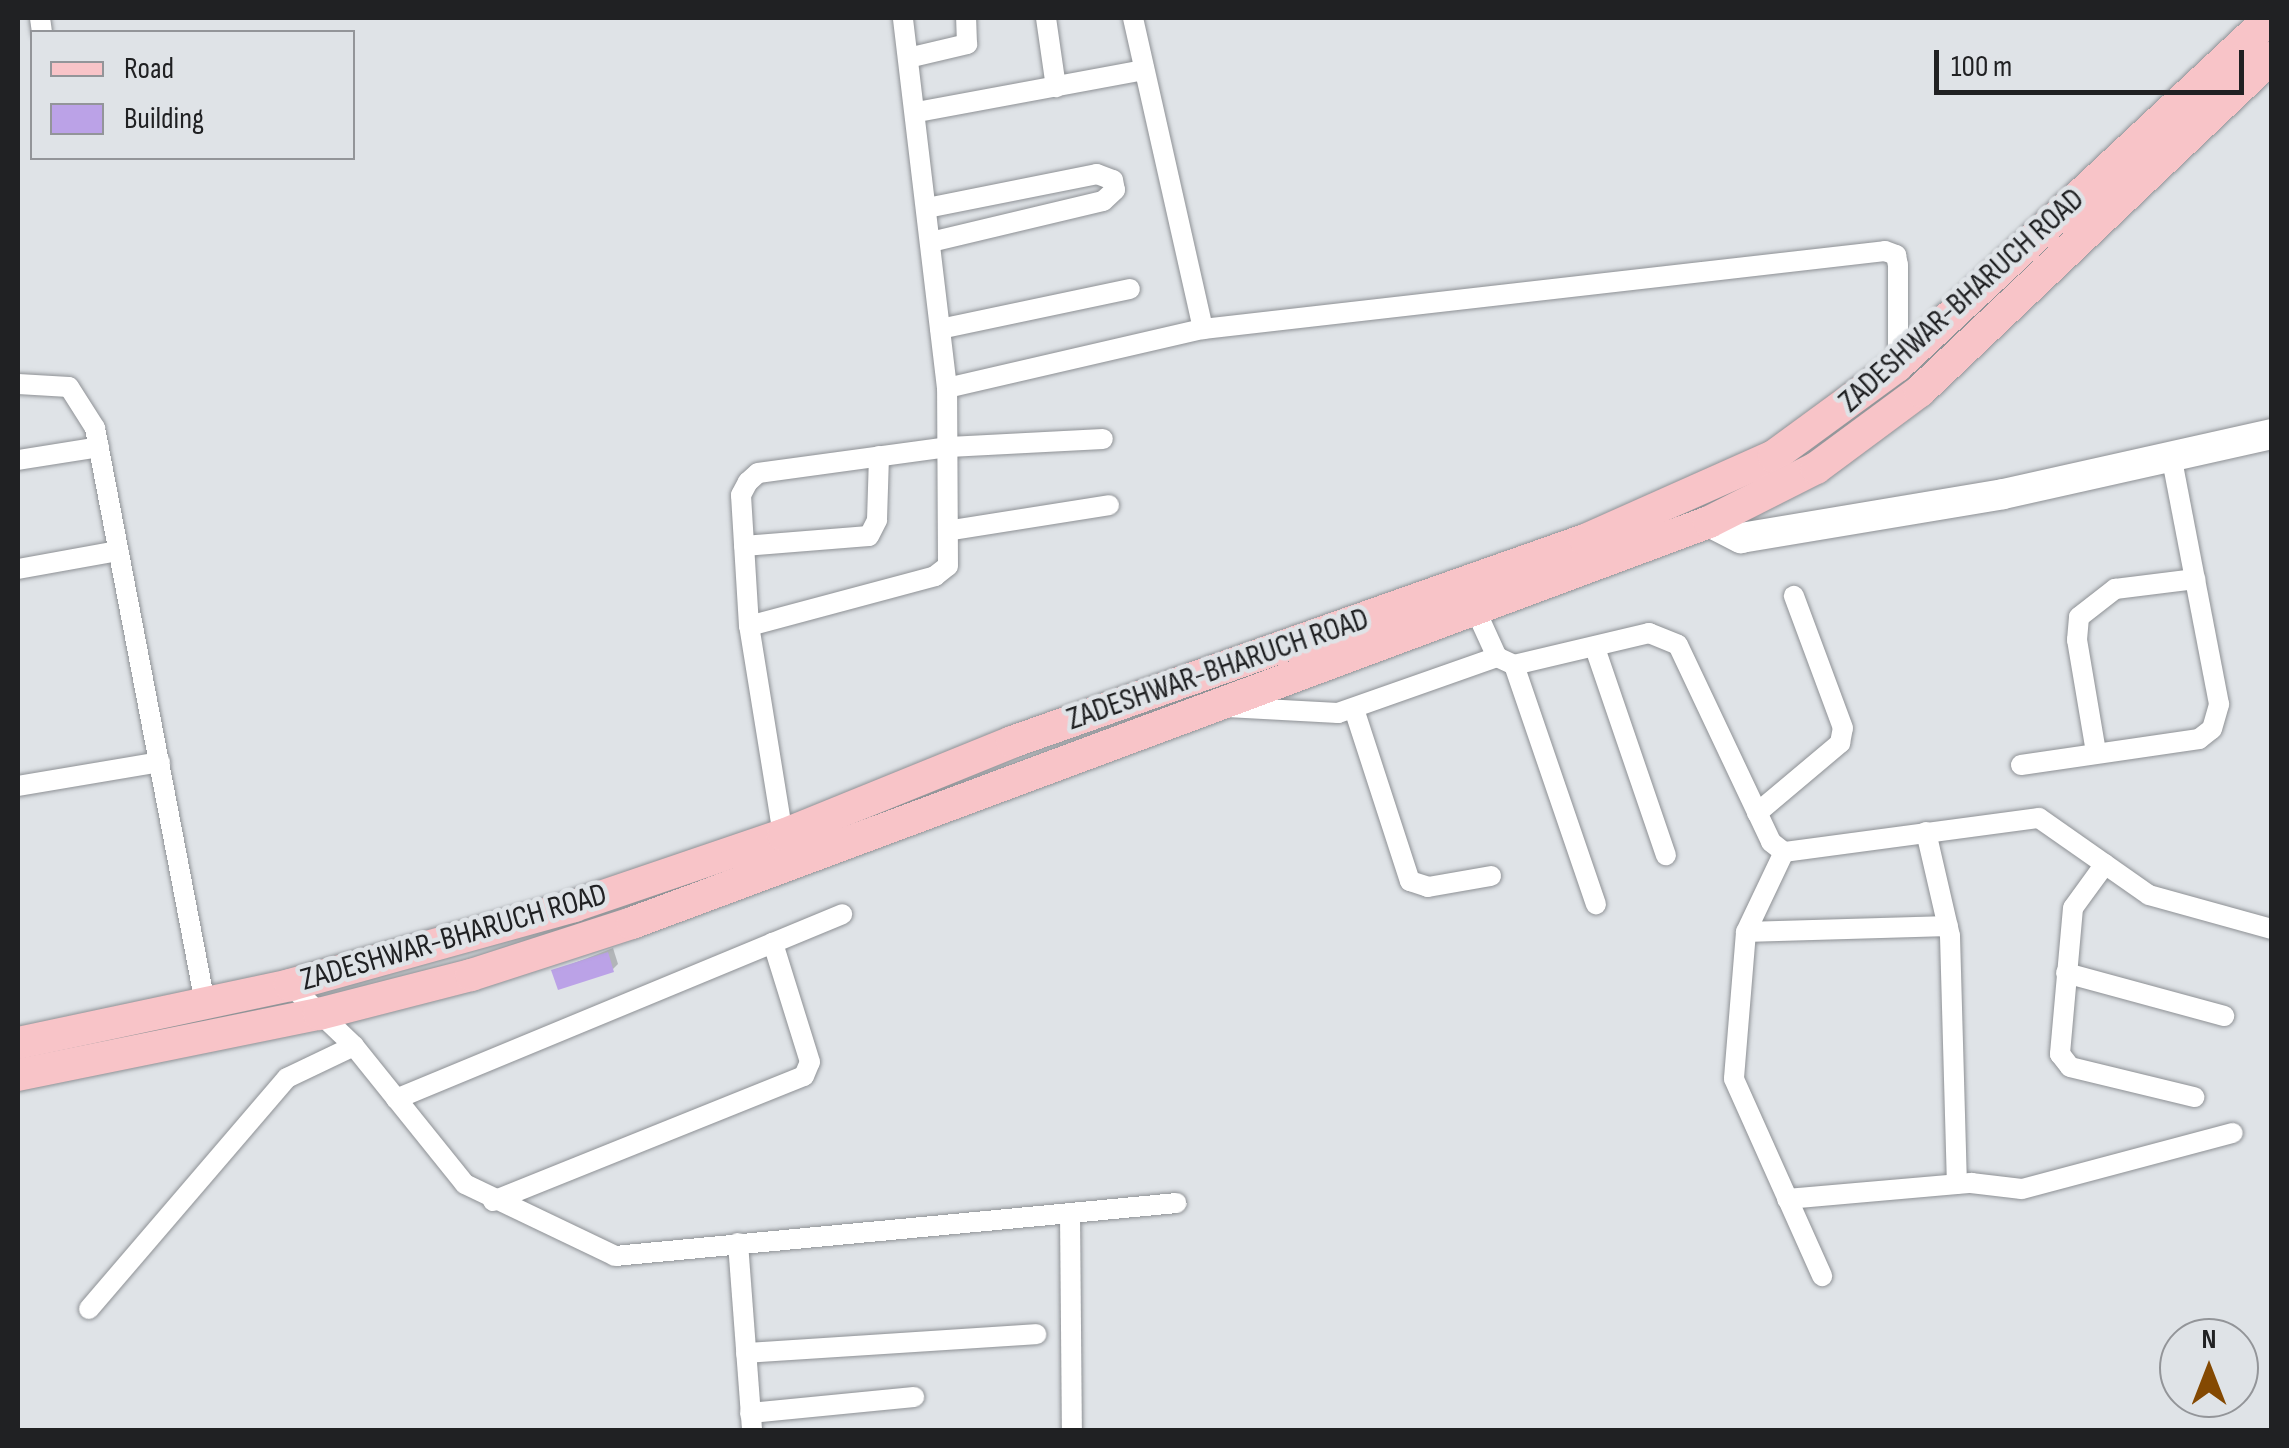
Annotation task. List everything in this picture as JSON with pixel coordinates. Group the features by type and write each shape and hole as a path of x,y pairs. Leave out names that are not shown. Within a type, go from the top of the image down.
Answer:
{"main road":[{"name":"ZADESHWAR-BHARUCH ROAD","path":"18,1043 290,985 574,906 783,836 1012,742 1585,540 1774,456 1897,366 2270,18"},
{"name":"ZADESHWAR-BHARUCH ROAD","path":"18,1075 319,1014 471,976 632,923 1709,522 1816,468 1911,397 2272,57"}],"street":[{"path":"750,626 935,576 948,566 952,530 947,388 903,18"},
{"path":"908,58 967,44 966,18"},
{"path":"1046,18 1056,88"},
{"path":"1133,18 1202,328"},
{"path":"917,112 1144,70"},
{"path":"927,208 1097,174 1113,180 1115,190 1103,201 930,242"},
{"path":"947,388 1202,328 1885,252 1896,255 1898,265 1897,366 1911,397"},
{"path":"940,329 1130,289"},
{"path":"18,384 69,386 89,412 100,447 205,1003"},
{"path":"1709,522 1741,538 2172,460 2272,434"},
{"path":"783,836 750,626 744,546 741,495 758,473 949,446 1102,439"},
{"path":"18,460 100,447"},
{"path":"744,546 869,536 877,520 879,456"},
{"path":"2021,765 2199,740 2212,729 2218,704 2172,460"},
{"path":"952,530 1109,504"},
{"path":"18,569 118,552"},
{"path":"2096,752 2076,640 2080,617 2115,589 2194,579"},
{"path":"1758,813 1840,743 1843,728 1794,596"},
{"path":"1476,611 1506,661 1596,904"},
{"path":"1220,706 1294,713 1354,709 1506,661 1594,648 1649,634 1678,645 1771,842 1784,852 2039,818 2149,895 2272,929"},
{"path":"1594,648 1666,855"},
{"path":"1354,709 1410,882 1428,886 1492,876"},
{"path":"18,786 160,762"},
{"path":"1926,832 1948,926 1957,1184"},
{"path":"1784,852 1746,932 1734,1079 1822,1276"},
{"path":"2105,864 2074,908 2059,1044 2063,1061 2194,1098"},
{"path":"396,1098 842,914"},
{"path":"1746,932 1948,926"},
{"path":"493,1202 804,1076 810,1062 773,943"},
{"path":"2066,973 2224,1016"},
{"path":"290,985 354,1046 465,1184 493,1202 616,1256 1177,1204"},
{"path":"88,1310 287,1078 354,1046"},
{"path":"1787,1199 1957,1184 2022,1190 2233,1133"},
{"path":"1070,1213 1072,1430"},
{"path":"738,1242 751,1422 914,1397"},
{"path":"746,1353 1036,1334"}],"building":[{"path":"608,952 614,972 558,990 551,970"}]}
